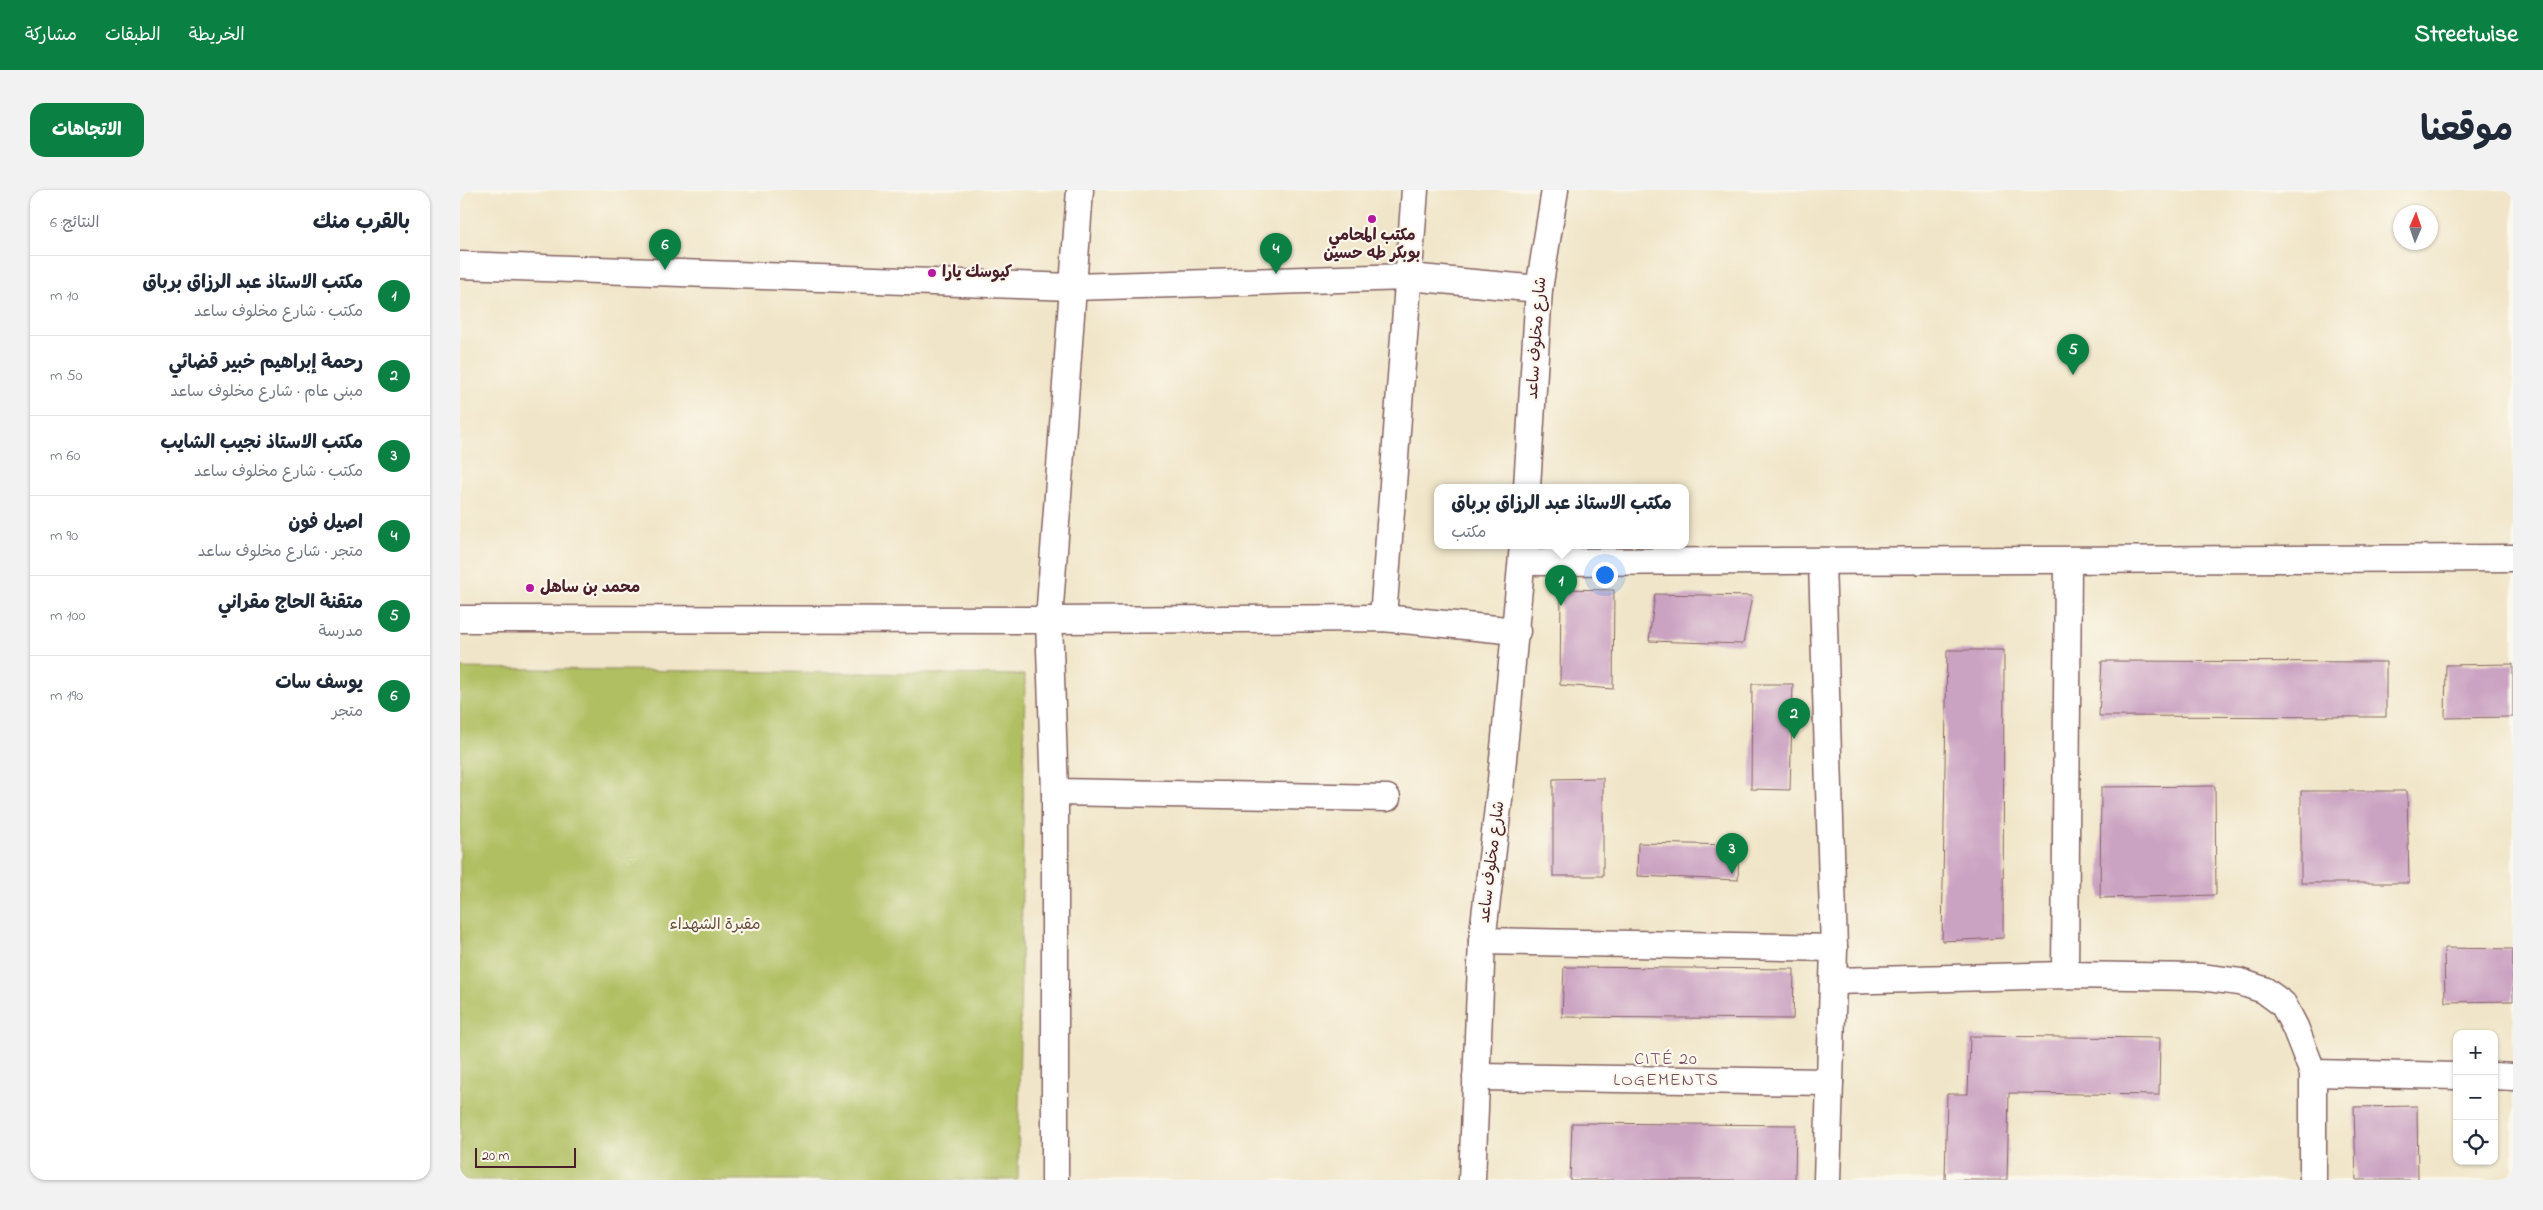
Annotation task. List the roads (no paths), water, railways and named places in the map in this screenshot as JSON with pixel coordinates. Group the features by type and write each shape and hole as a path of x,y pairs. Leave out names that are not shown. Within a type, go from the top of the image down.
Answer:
{"street":[{"path":"1055,1180 1055,792 1049,620 1080,190"},
{"path":"1383,618 1415,190"},
{"name":"شارع مخلوف ساعد","path":"1527,484 1539,289 1555,190"},
{"path":"460,265 1072,287 1409,277 1539,289"},
{"path":"1523,553 1822,562 2513,558"},
{"name":"شارع مخلوف ساعد","path":"1472,1180 1482,941 1517,631 1523,553"},
{"path":"2065,975 2068,561"},
{"path":"1822,562 1834,948 1827,1180"},
{"path":"460,619 1049,620 1383,618 1517,631"},
{"path":"1055,792 1387,798"},
{"path":"1482,941 1834,948"},
{"path":"1834,981 2065,975 2200,977 2240,982 2264,990 2283,1004 2295,1027 2313,1073 2313,1180"},
{"path":"2313,1073 2453,1076"},
{"path":"2498,1076 2513,1077"},
{"path":"1476,1077 1830,1082"}],"place":[{"name":"مكتب المحامي بوبكر طه حسين","path":"1372,219"},
{"name":"يوسف سات","path":"665,270"},
{"name":"كيوسك يارا","path":"932,273"},
{"name":"اصيل فون","path":"1276,274"},
{"name":"متقنة الحاج مقراني","path":"2073,375"},
{"name":"محمد بن ساهل","path":"530,588"},
{"name":"مكتب الاستاذ عبد الرزاق برباق","path":"1561,606"},
{"name":"رحمة إبراهيم خبير قضائي","path":"1794,739"},
{"name":"مكتب الاستاذ نجيب الشايب","path":"1732,874"}],"district":[{"name":"CITÉ 20 LOGEMENTS","path":"1666,1070"}],"park label":[{"name":"مقبرة الشهداء","path":"715,925"}]}
